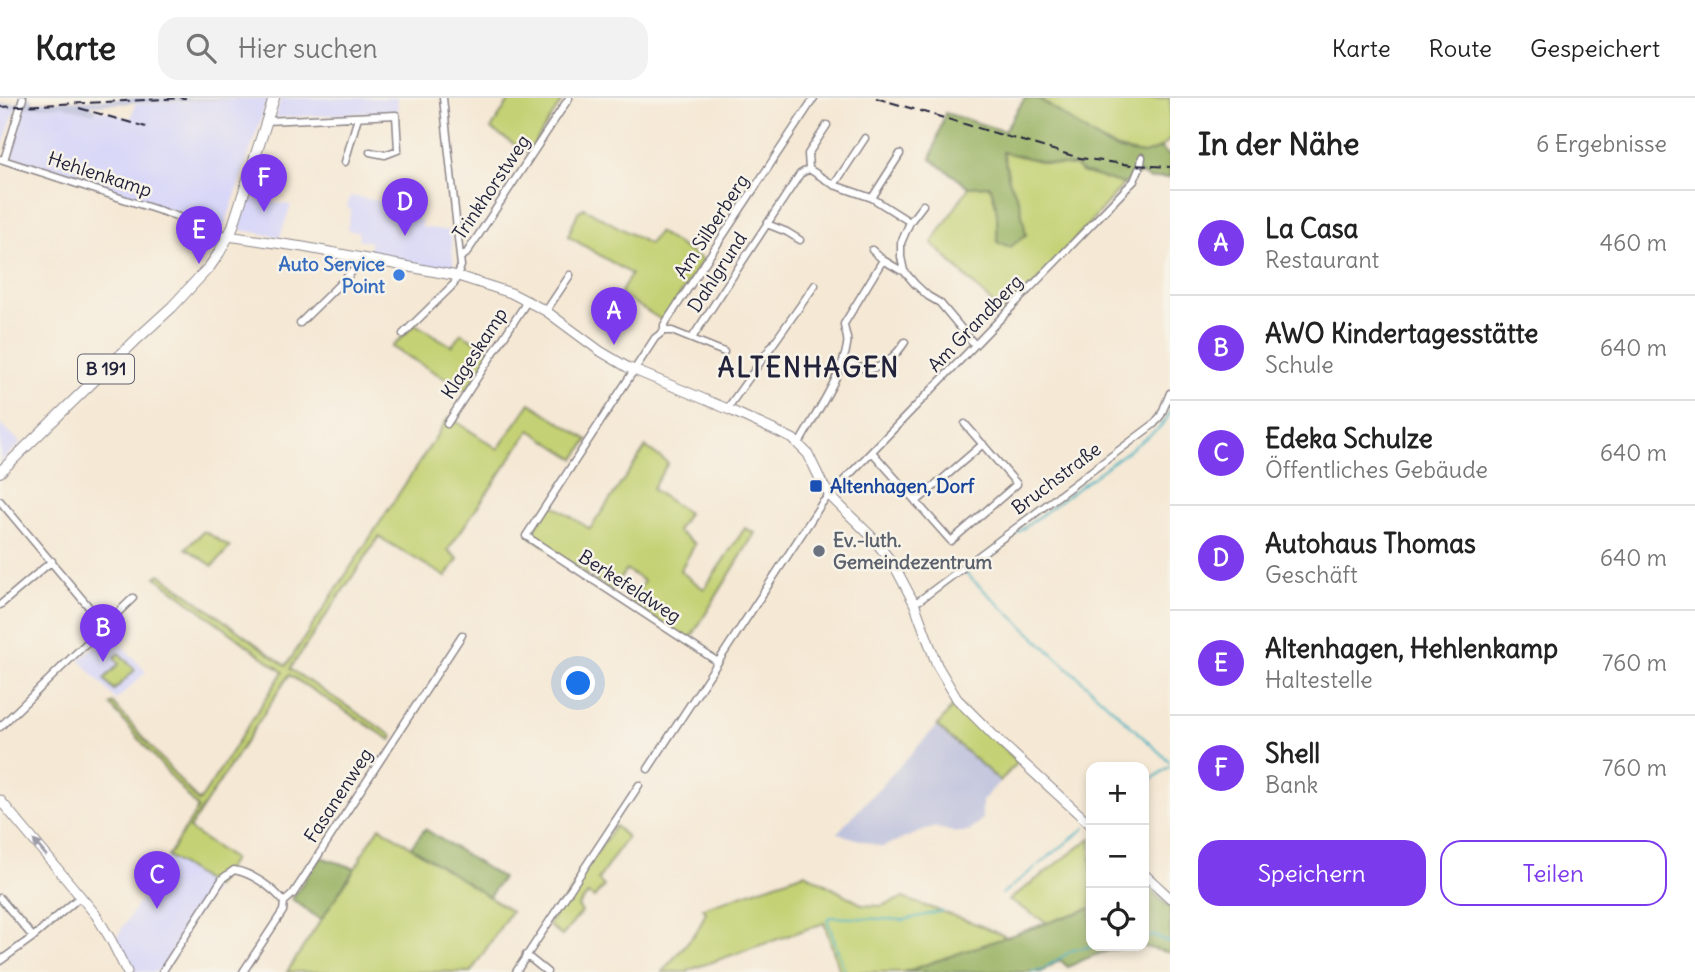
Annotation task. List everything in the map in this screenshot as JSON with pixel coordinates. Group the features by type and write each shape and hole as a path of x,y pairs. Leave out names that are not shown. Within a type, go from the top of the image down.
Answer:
{"main road":[{"name":"B 191","path":"0,472 198,280 219,253 232,229 274,98"}],"street":[{"path":"2,159 23,98"},
{"path":"403,334 454,285 461,266 443,98"},
{"name":"Trinkhorstweg","path":"461,257 466,254 569,98"},
{"name":"Am Silberberg","path":"635,371 655,338 664,331 664,325 814,98"},
{"path":"266,121 396,115 398,150 384,155 370,152"},
{"path":"345,162 358,117"},
{"path":"827,125 807,154 809,169 834,185 872,198 910,222"},
{"path":"834,185 865,138"},
{"path":"872,198 900,154"},
{"name":"Hehlenkamp","path":"2,159 169,213 228,236"},
{"name":"Am Grandberg","path":"830,496 1125,191 1134,181 1141,163"},
{"name":"Dahlgrund","path":"692,338 800,174 809,169"},
{"path":"923,205 910,222 901,243 904,271 928,296 940,303 975,345"},
{"name":"Dahlgrund","path":"767,224 800,240"},
{"path":"228,236 363,258 458,276 493,286 528,300 600,351 635,371 786,435 807,454 830,496 889,557 914,603 937,665 957,699 1086,820"},
{"path":"872,250 883,260 904,271"},
{"path":"300,323 362,263 363,258"},
{"path":"799,444 842,361 848,342 844,324 883,260"},
{"path":"546,311 570,275"},
{"path":"727,409 816,285"},
{"name":"Klageskamp","path":"447,424 528,300"},
{"name":"Dahlgrund","path":"664,331 672,331 724,352"},
{"path":"842,361 870,369 880,366 898,352 905,342"},
{"name":"Berkefeldweg","path":"635,371 526,536 718,662"},
{"name":"Bruchstraße","path":"914,603 1154,424 1170,393"},
{"path":"872,452 951,541 1017,484 965,424"},
{"path":"916,502 983,444"},
{"path":"648,769 822,503 830,496"},
{"path":"0,501 104,625"},
{"path":"0,605 52,561"},
{"path":"0,727 133,598"},
{"name":"Fasanenweg","path":"243,972 283,911 284,902 293,894 462,635"},
{"path":"516,972 639,785"},
{"path":"0,800 81,896 103,927 127,972"},
{"path":"162,972 223,878 234,870 244,872 278,894 284,902"},
{"path":"1149,879 1170,898"},
{"path":"0,961 81,896"},
{"path":"0,898 33,937"},
{"path":"526,956 547,972"}],"shaded area":[{"path":"27,98 32,98 32,102 252,98 89,105 97,109 94,114 63,106 0,109 0,104 25,102"},
{"path":"268,98 225,226 222,227 20,161 14,158 12,153 24,107 63,106 94,114 97,109 131,119 135,104"},
{"path":"281,98 397,98 398,111 275,118"},
{"path":"16,107 2,148 0,150 0,109"},
{"path":"388,195 421,201 418,219 422,221 421,227 451,231 454,271 367,256 371,242 358,239 359,232 347,230 351,209 347,208 350,196 387,202"},
{"path":"249,198 291,205 280,237 241,230 240,225"},
{"path":"0,424 21,443 0,463"},
{"path":"110,632 146,672 116,700 80,660"},
{"path":"937,726 1000,781 982,801 982,819 969,832 933,827 882,847 837,833"},
{"path":"168,856 215,887 157,972 133,972 116,938"}],"green space":[{"path":"511,98 564,98 528,153 491,129"},
{"path":"1025,98 1038,98 1103,143 1120,150 1144,154 1161,148 1170,155 1170,177 1150,179 1140,173 1124,184 1082,172 1075,166 1052,164 1003,152 1009,180 1020,203 1026,235 1010,247 997,242 997,214 990,186 969,187 931,159 945,113 1004,131"},
{"path":"1038,98 1170,98 1170,139 1148,154 1119,148 1082,130"},
{"path":"1003,151 1052,164 1075,166 1083,172 1124,184 1006,317 932,243 969,187 990,186 997,214 997,242 1020,203 1009,180"},
{"path":"584,208 649,244 658,232 703,260 663,321 620,294 631,274 568,236 578,212"},
{"path":"415,324 452,346 461,333 492,351 466,391 392,347"},
{"path":"530,403 588,440 575,459 530,430 448,550 458,559 446,577 379,537 290,669 393,736 391,740 289,675 189,829 233,859 215,887 168,856 198,808 110,705 113,703 199,802 283,672 156,577 160,574 286,666 449,417 498,449"},
{"path":"646,447 668,463 652,489 688,513 677,531 695,544 680,571 704,589 745,528 755,533 689,641 631,603 644,581 626,570 612,591 530,536 551,504 590,529"},
{"path":"204,531 230,547 213,566 186,548"},
{"path":"119,653 135,670 114,690 104,679 119,664 114,658"},
{"path":"956,702 1018,762 1000,781 937,726"},
{"path":"615,826 627,837 598,880 604,886 594,898 588,894 578,906 582,912 562,936 548,925"},
{"path":"380,827 511,911 471,972 287,972 361,859"},
{"path":"425,829 502,878 489,897 411,847"},
{"path":"1086,842 1086,910 1047,923 1009,900"},
{"path":"320,857 355,868 321,920 292,899"},
{"path":"805,873 863,905 881,906 903,898 1007,937 904,972 840,972 824,923 689,972 662,972 698,930 706,912 703,908"},
{"path":"1149,888 1170,908 1170,953 1149,948"},
{"path":"1086,910 1086,951 1107,951 1068,967 1060,960 1041,972 904,972"}],"waterway":[{"path":"1170,411 1158,429 964,572 1170,762"},
{"path":"1149,781 1170,766"},
{"path":"1002,894 1085,828"},
{"path":"845,972 827,919 830,917 904,920 942,911"},
{"path":"1149,937 1156,936 1170,943"},
{"path":"1032,972 1043,969 1073,950 1086,947"}],"railway":[{"path":"0,107 186,98"},
{"path":"876,98 1080,158 1170,167"},
{"path":"79,108 146,127"}],"place":[{"name":"Shell","path":"264,212"},
{"name":"Autohaus Thomas","path":"405,236"},
{"name":"Altenhagen, Hehlenkamp","path":"199,264"},
{"name":"Auto Service Point","path":"399,275"},
{"name":"La Casa","path":"614,345"},
{"name":"Altenhagen, Dorf","path":"816,486"},
{"name":"Ev.-luth. Gemeindezentrum","path":"819,551"},
{"name":"AWO Kindertagesstätte","path":"103,662"},
{"name":"Edeka Schulze","path":"157,909"}],"district":[{"name":"ALTENHAGEN","path":"809,368"}]}
